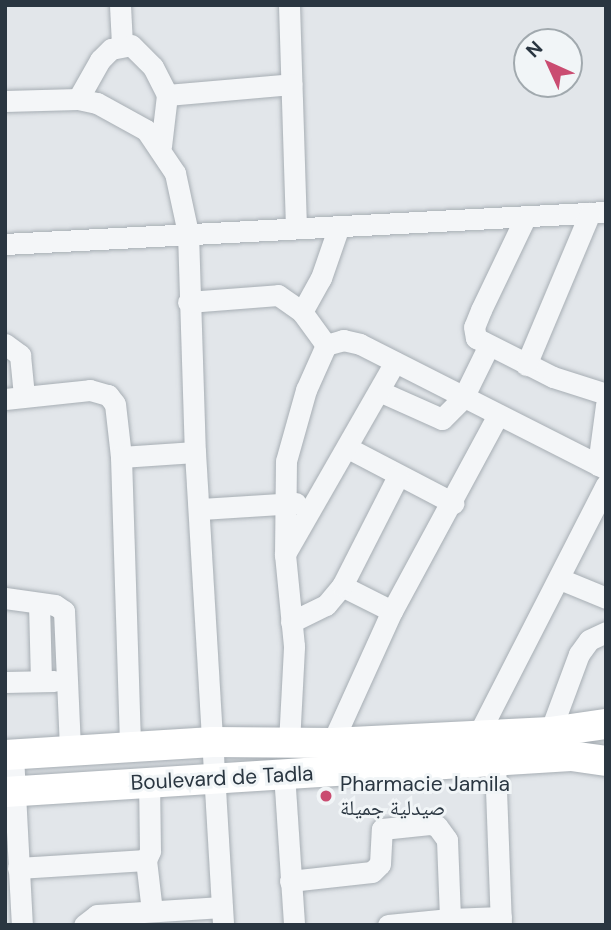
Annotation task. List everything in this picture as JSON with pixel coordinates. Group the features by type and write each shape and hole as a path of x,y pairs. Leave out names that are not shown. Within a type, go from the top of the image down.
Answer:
{"main road":[{"name":"Boulevard de Tadla","path":"10,791 284,774 331,757 478,735 550,732 606,724"},
{"name":"Boulevard de Tadla","path":"9,755 213,742 289,743 331,757 495,762 571,756 606,761"}],"street":[{"path":"120,5 122,45"},
{"path":"289,5 296,227"},
{"path":"78,99 100,60 122,45 131,45 153,66 167,95 161,146"},
{"path":"167,95 292,84"},
{"path":"5,102 78,99 120,114 146,130 161,146 175,173 188,233 188,302 195,452 201,509 217,778 222,916 152,911 97,915 84,925"},
{"path":"5,244 598,212 526,365"},
{"path":"526,216 474,327 476,338 488,347 526,365 606,394"},
{"path":"302,312 321,278 339,226"},
{"path":"188,302 278,295 302,312 326,345"},
{"path":"326,345 351,342 395,362 603,473"},
{"path":"5,344 20,355 15,398 90,390 108,395 115,404 121,457 130,746"},
{"path":"289,743 294,657 283,504 292,435 326,345"},
{"path":"379,391 442,419 463,398 488,347"},
{"path":"285,555 395,362"},
{"path":"478,735 560,579 603,473 606,405"},
{"path":"331,757 392,611 453,503 498,415"},
{"path":"348,447 453,503"},
{"path":"121,457 195,452"},
{"path":"291,622 326,605 342,586 398,476"},
{"path":"201,509 316,502"},
{"path":"560,579 606,598"},
{"path":"342,586 392,611"},
{"path":"5,598 64,611 70,750"},
{"path":"39,604 41,681"},
{"path":"550,732 579,653 589,640 606,632"},
{"path":"5,682 67,681"},
{"path":"9,755 22,925"},
{"path":"388,925 501,921 495,762"},
{"path":"284,774 294,925"},
{"path":"149,782 150,851 146,860 152,911"},
{"path":"290,881 372,872 380,864 383,828 430,824 447,840 450,922"},
{"path":"18,867 146,860"}],"place":[{"name":"Pharmacie Jamila صيدلية جميلة","path":"326,796"}]}
